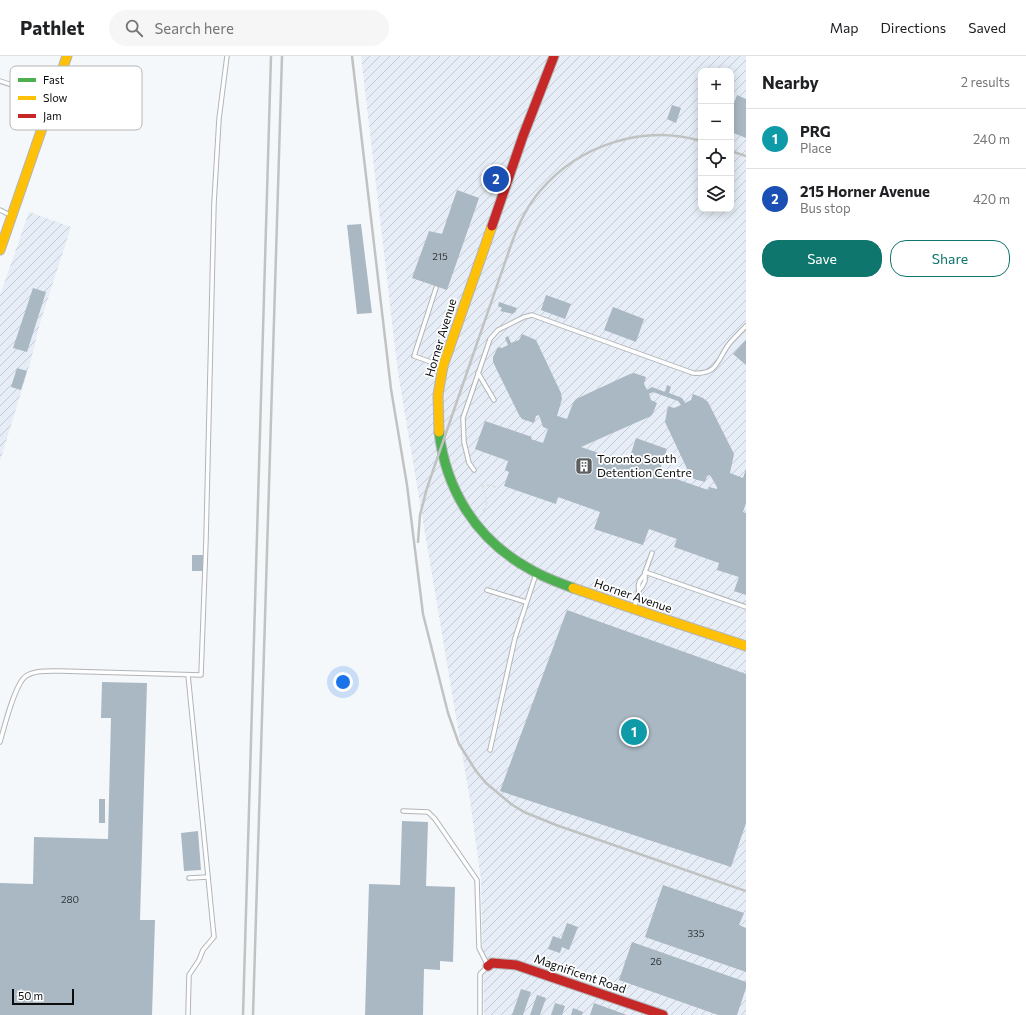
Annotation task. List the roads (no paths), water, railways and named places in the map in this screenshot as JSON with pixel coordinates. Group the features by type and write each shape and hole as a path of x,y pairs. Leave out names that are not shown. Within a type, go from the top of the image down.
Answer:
{"main road":[{"path":"63,66 67,56"},
{"name":"Horner Avenue","path":"554,56 523,136 443,366 438,388 437,427 444,465 449,480 467,513 480,529 494,544 536,573 633,609 746,646"},
{"path":"0,250 41,130"},
{"name":"Magnificent Road","path":"488,966 492,963 516,964 663,1015"}],"lane":[{"path":"0,742 19,684 26,676 41,672 60,671 201,675 206,540 214,203 218,119 227,56"},
{"path":"0,81 10,84"},
{"path":"0,210 12,216"},
{"path":"436,288 414,356 443,366"},
{"path":"474,470 469,463 464,442 464,418 490,339 498,330 524,317 532,315 693,373 702,374 715,366 729,344 746,326"},
{"path":"478,373 494,400"},
{"path":"633,609 639,590 645,581 645,573 652,553"},
{"path":"490,750 515,638 536,573"},
{"path":"645,573 746,607"},
{"path":"487,590 526,602"},
{"path":"188,675 214,937 203,950 199,960 189,975 188,1015"},
{"path":"403,811 428,812 435,819 476,880 479,948 488,966 480,974 480,1015"},
{"path":"189,878 208,877"}],"railway":[{"path":"243,1015 271,56"},
{"path":"253,1015 282,56"},
{"path":"352,56 391,389 407,485 423,614 448,713 459,744 476,771 486,783 511,804 524,812 556,825 746,891"},
{"path":"418,542 420,515 427,488 511,245 520,223 531,203 540,191 573,161 593,150 613,142 635,137 657,135 679,136 698,140"},
{"path":"734,152 746,156"}],"place":[{"name":"215 Horner Avenue","path":"496,179"},
{"name":"Toronto South Detention Centre","path":"584,466"},
{"name":"PRG","path":"634,732"}]}
